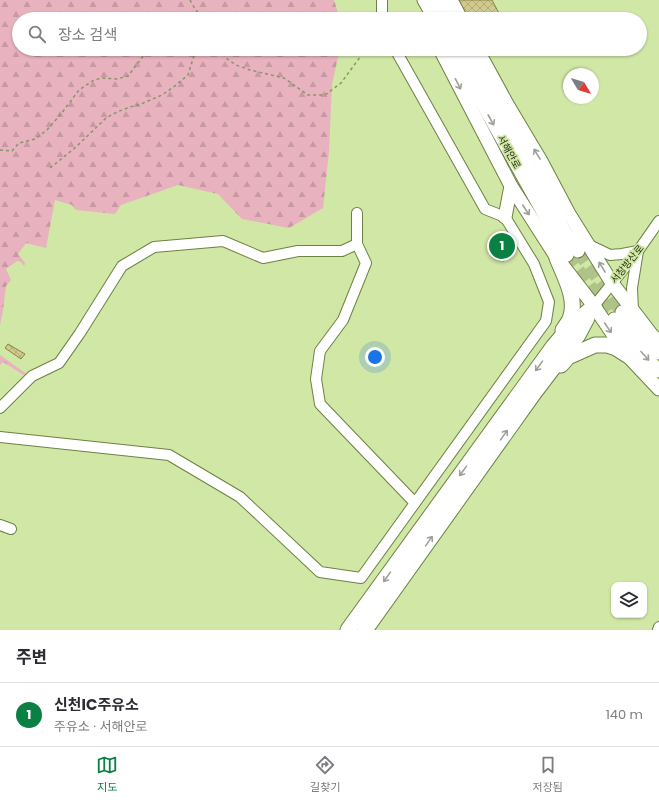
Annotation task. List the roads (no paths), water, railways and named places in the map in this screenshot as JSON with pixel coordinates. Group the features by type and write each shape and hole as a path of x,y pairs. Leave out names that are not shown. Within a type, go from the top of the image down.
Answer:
{"highway":[{"path":"553,347 570,319 572,306 570,289 573,252"},
{"path":"348,630 553,347 568,329 594,306"},
{"path":"365,630 534,393 578,335 594,306"},
{"path":"534,393 568,357 595,345 607,345 616,348 626,355"}],"main road":[{"path":"416,0 422,12"},
{"path":"424,0 431,12"},
{"path":"438,0 444,12"},
{"path":"451,0 457,12"},
{"path":"444,56 511,186 573,252 612,283 638,349 659,371"},
{"name":"서해안로","path":"456,56 573,252"},
{"name":"서해안로","path":"468,56 550,203 573,252"},
{"path":"481,56 541,161 569,214 573,252 594,306 626,355 659,389"},
{"path":"505,217 511,186"},
{"path":"623,314 651,334 659,342"},
{"path":"623,314 659,353"}],"street":[{"path":"382,0 382,12"},
{"path":"0,437 169,455 240,497 320,572 361,578 546,320 549,302 534,264 505,217 485,209 399,56"},
{"path":"357,213 357,244 366,263 343,320 320,351 316,379 320,404 415,503"},
{"name":"서창방산로","path":"594,306 638,251 659,221"},
{"path":"0,408 32,376 59,363 80,333 122,266 154,247 223,241 263,258 298,251 342,251 357,244"},
{"path":"573,252 610,255 638,251 632,288 623,314"},
{"path":"0,525 11,529"}],"tunnel":[{"path":"578,251 622,312"},
{"path":"567,255 614,319"}],"place":[{"name":"신천IC주유소","path":"502,246"}]}
